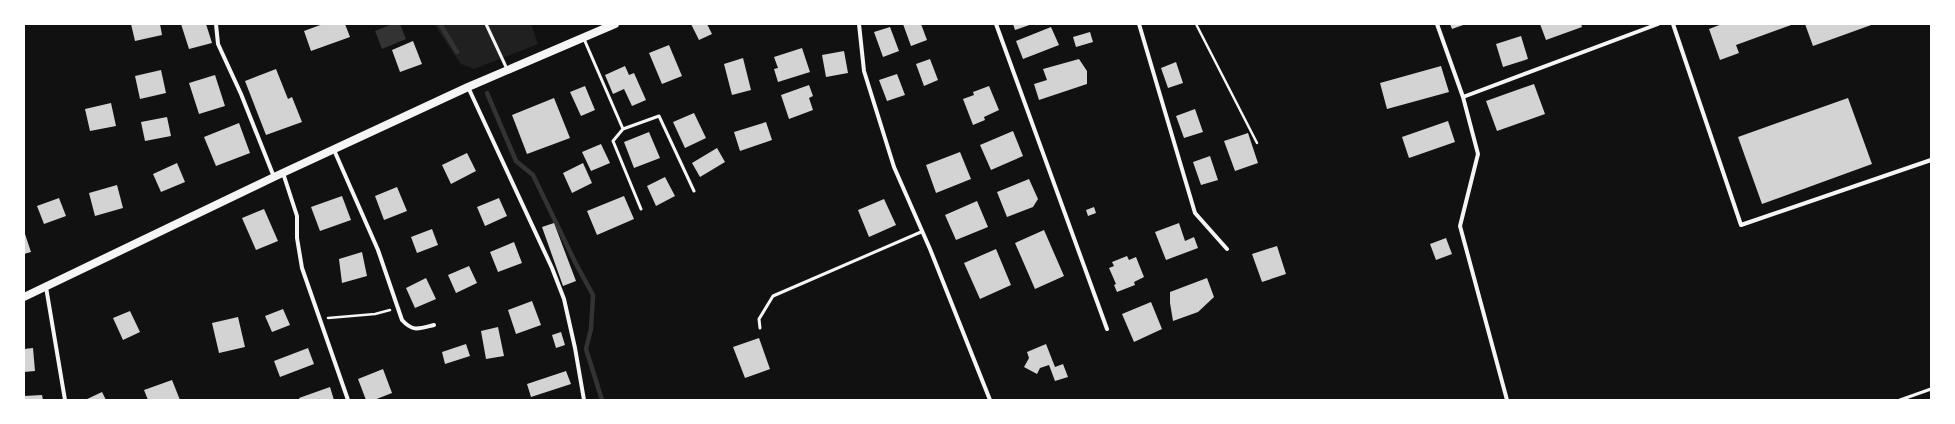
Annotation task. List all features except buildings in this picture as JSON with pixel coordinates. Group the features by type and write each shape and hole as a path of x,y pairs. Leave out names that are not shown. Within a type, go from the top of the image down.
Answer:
{"main road":[{"path":"24,297 282,173 468,88 584,39 615,24"}],"street":[{"path":"216,24 218,44 241,94 274,177"},
{"path":"859,24 864,71 894,167 921,232 930,249 990,400"},
{"path":"996,24 1107,329"},
{"path":"1139,24 1195,212 1227,249"},
{"path":"1437,24 1463,96 1478,154 1460,226 1507,400"},
{"path":"1463,96 1658,24"},
{"path":"1672,24 1741,225 1931,160"},
{"path":"468,88 552,268 561,293 575,348 584,400"},
{"path":"334,150 378,250 402,320 409,327 416,329 434,325"},
{"path":"282,173 297,216 297,238 302,268 348,400"},
{"path":"46,287 65,400"}],"lane":[{"path":"486,24 508,71"},
{"path":"584,39 623,129"},
{"path":"641,208 612,141 623,129 659,116 694,191"},
{"path":"760,328 759,319 773,296 921,232"},
{"path":"1900,400 1931,389"}],"path":[{"path":"1196,24 1257,143"},
{"path":"320,318 338,318 375,314 397,308"}],"shaded area":[{"path":"392,24 400,24 406,39 382,49 375,31"},
{"path":"434,24 531,24 538,44 474,69 461,64"}],"waterway":[{"path":"440,24 457,52"},
{"path":"487,93 516,161 533,175 576,264 593,295 591,329 586,349 602,400"}]}
